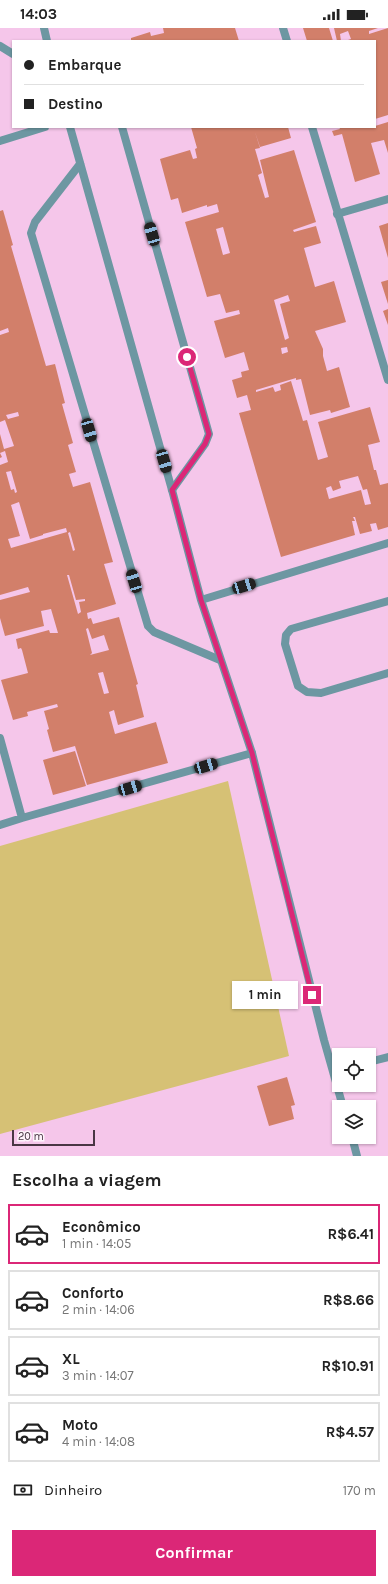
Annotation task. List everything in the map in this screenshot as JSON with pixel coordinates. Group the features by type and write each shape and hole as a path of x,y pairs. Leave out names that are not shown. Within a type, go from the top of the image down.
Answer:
{"street":[{"path":"44,28 47,40"},
{"path":"283,28 287,40"},
{"path":"0,46 12,53"},
{"path":"0,141 42,128"},
{"path":"70,128 172,490 201,600 252,753 324,1040 332,1061"},
{"path":"122,128 209,434 205,444 172,490"},
{"path":"312,128 386,364 388,380"},
{"path":"80,164 35,222 31,233 148,626 154,632 220,660"},
{"path":"338,214 388,199"},
{"path":"201,600 388,543"},
{"path":"388,601 291,629 286,635 285,644 298,686 308,692 321,693 388,673"},
{"path":"0,738 22,818"},
{"path":"0,825 252,753"},
{"path":"376,1060 388,1057"},
{"path":"354,1144 357,1156"}],"shaded area":[{"path":"228,781 289,1056 0,1134 0,846"}],"building":[{"path":"163,28 235,28 239,40 131,40 131,38 150,32 151,36 164,33"},
{"path":"303,28 329,28 333,40 307,40"},
{"path":"334,28 378,28 369,31 369,34 388,28 388,115 376,119 376,40 348,40 351,39 348,31 340,34 341,40 337,40"},
{"path":"388,122 388,153 384,140 371,143 380,174 355,182 342,134 334,136 332,131 340,128 376,128 376,126"},
{"path":"191,128 288,128 291,138 260,147 255,132 260,148 255,149 262,173 258,175 265,198 269,197 260,160 294,150 316,222 293,230 294,232 316,226 321,243 304,248 315,287 334,281 346,322 315,331 323,349 323,356 327,371 339,367 350,407 331,413 330,410 310,415 301,379 296,380 296,378 256,390 256,392 273,387 275,392 281,390 280,385 291,381 303,421 307,420 318,460 328,457 318,422 370,407 380,442 368,445 374,470 376,470 380,485 388,483 388,527 378,530 376,523 370,524 372,531 360,534 355,517 353,517 355,521 352,521 355,535 281,557 239,413 251,410 247,395 237,398 232,380 242,377 241,372 249,370 244,352 225,358 214,321 240,314 239,310 226,313 220,294 207,297 185,222 219,212 217,204 207,207 207,205 182,213 178,198 171,200 160,159 190,150 193,159 197,158 195,149 197,148","holes":["223,227 230,253 223,255 216,229","288,295 290,301 280,304 289,338 285,340 274,300","287,347 288,352 282,354 281,348","358,476 363,490 367,489 371,504 365,505 361,490 329,499 326,488 331,486 333,491 341,488 339,481"]},
{"path":"3,210 13,245 11,246 46,366 55,364 65,403 62,404 73,443 68,445 76,472 69,474 73,487 90,482 113,562 104,564 116,604 87,613 88,619 91,618 93,624 119,617 138,684 136,685 144,717 118,725 114,710 109,712 115,734 156,722 168,763 87,785 75,746 53,752 44,711 58,707 57,704 27,712 28,716 13,720 1,680 28,673 22,650 21,648 18,649 16,639 49,630 50,633 58,633 51,609 41,611 44,626 5,636 0,618 0,600 30,592 28,587 0,595 0,465 8,462 5,451 0,453 0,434 4,449 14,446 5,420 0,422 0,335 9,332 8,328 0,331 0,211","holes":["18,412 19,416 8,419 6,415","11,471 17,492 15,493 14,489 11,490 6,472","19,502 30,539 66,528 67,532 11,548 8,539 20,536 11,505","70,532 75,550 73,551 68,533","67,575 69,575 76,600 85,599 85,601 79,602 81,612 78,614","88,628 92,639 104,635 109,650 90,655 92,653 86,629","103,672 109,693 104,694 98,673"]},
{"path":"388,223 388,258 379,226"},
{"path":"388,280 388,304 381,282"},
{"path":"388,309 388,325 383,311"},
{"path":"75,751 86,786 53,795 43,760"},
{"path":"287,1077 295,1105 291,1106 294,1119 269,1126 257,1086"}],"route":[{"path":"187,357 209,434 205,444 172,490 201,600 252,753 312,995"}]}
